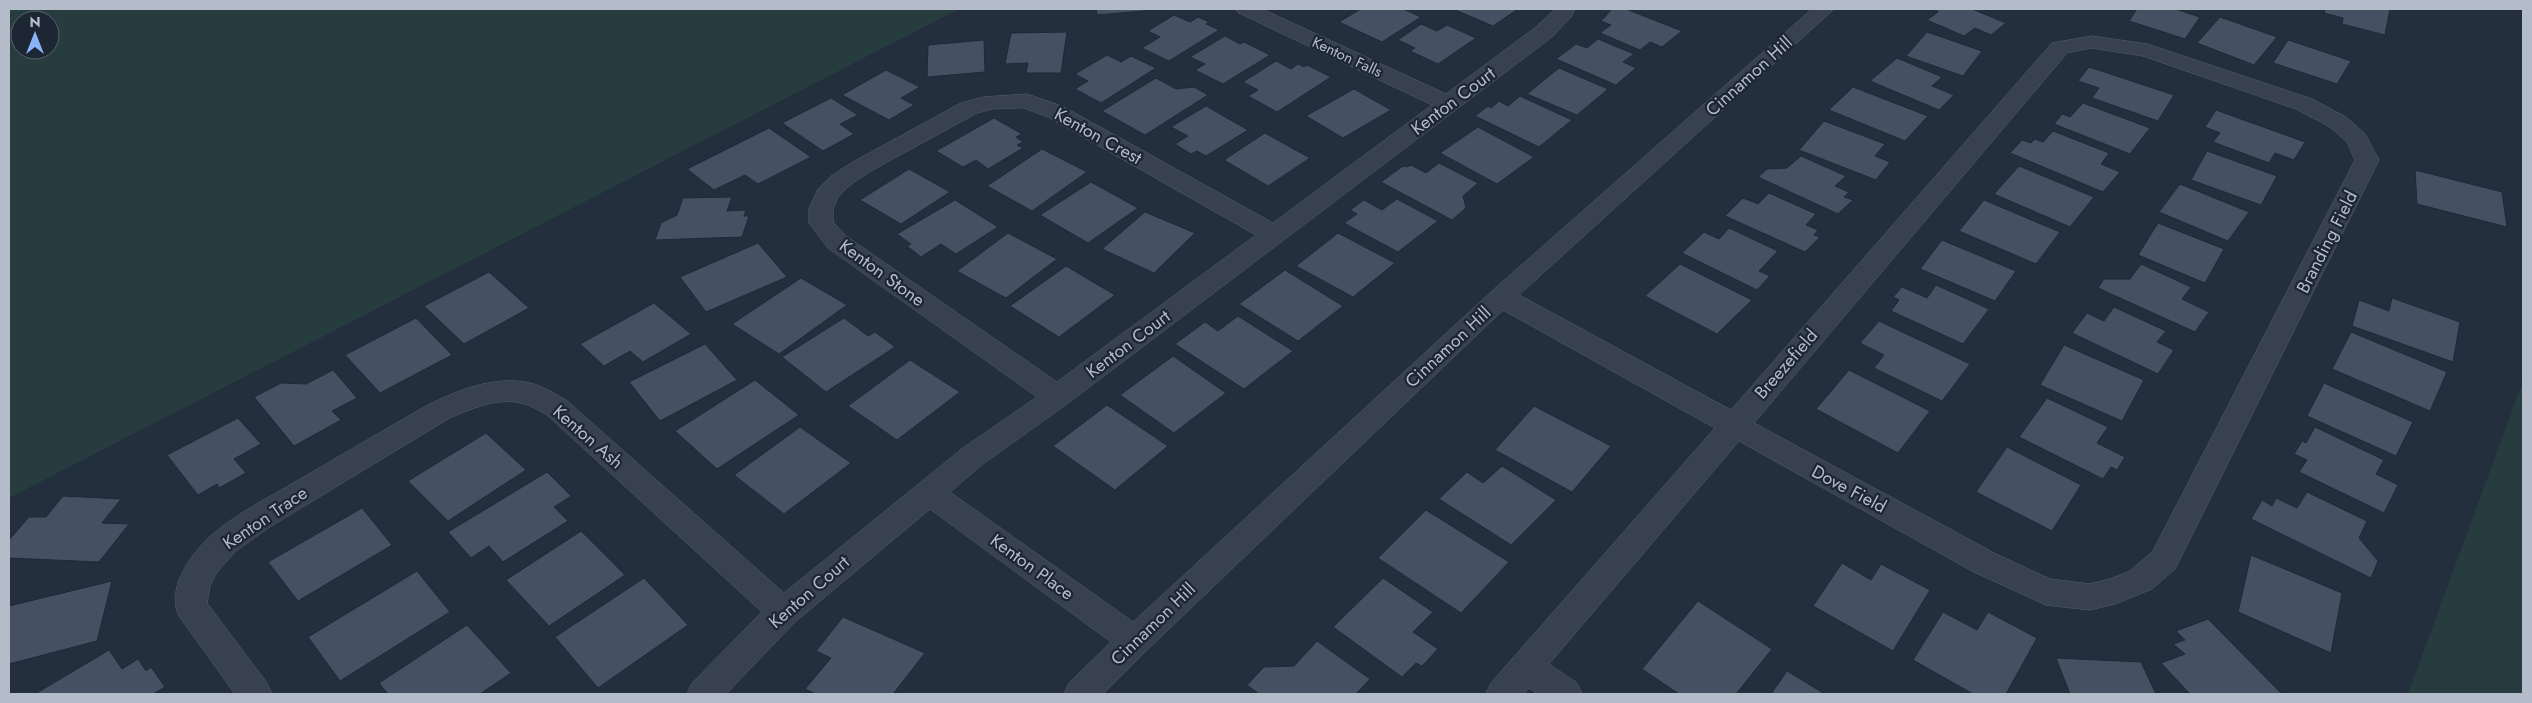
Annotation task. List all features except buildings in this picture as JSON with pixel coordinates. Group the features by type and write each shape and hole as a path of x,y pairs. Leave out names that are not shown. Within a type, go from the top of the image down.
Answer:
{"street":[{"name":"Kenton Falls","path":"1246,9 1449,104"},
{"name":"Kenton Court","path":"704,694 783,612 860,546 930,493 973,456 1058,397 1449,104 1544,32 1564,13 1565,9"},
{"name":"Cinnamon Hill","path":"1081,694 1134,641 1501,297 1824,9"},
{"name":"Branding Field","path":"2076,44 2092,42 2147,50 2304,104 2338,122 2357,139 2367,160 2164,560 2141,580 2115,591"},
{"name":"Breezefield","path":"1503,694 1732,426 2060,48 2076,44"},
{"name":"Kenton Crest","path":"914,138 969,108 992,102 1027,101 1056,112 1274,234"},
{"name":"Kenton Stone","path":"914,138 840,181 827,194 821,209 821,223 837,242 1058,397"},
{"name":"Dove Field","path":"1501,297 1732,426 1976,558 2046,592 2090,597 2115,591"},
{"name":"Kenton Ash","path":"358,458 465,399 497,392 528,393 556,407 783,612"},
{"name":"Kenton Trace","path":"255,694 190,606 194,583 206,563 230,538 256,519 358,458"},
{"name":"Kenton Place","path":"930,493 1134,641"},
{"path":"1526,667 1566,694"}],"green space":[{"path":"9,9 959,9 9,498"},
{"path":"2523,381 2523,694 2408,694"}]}
